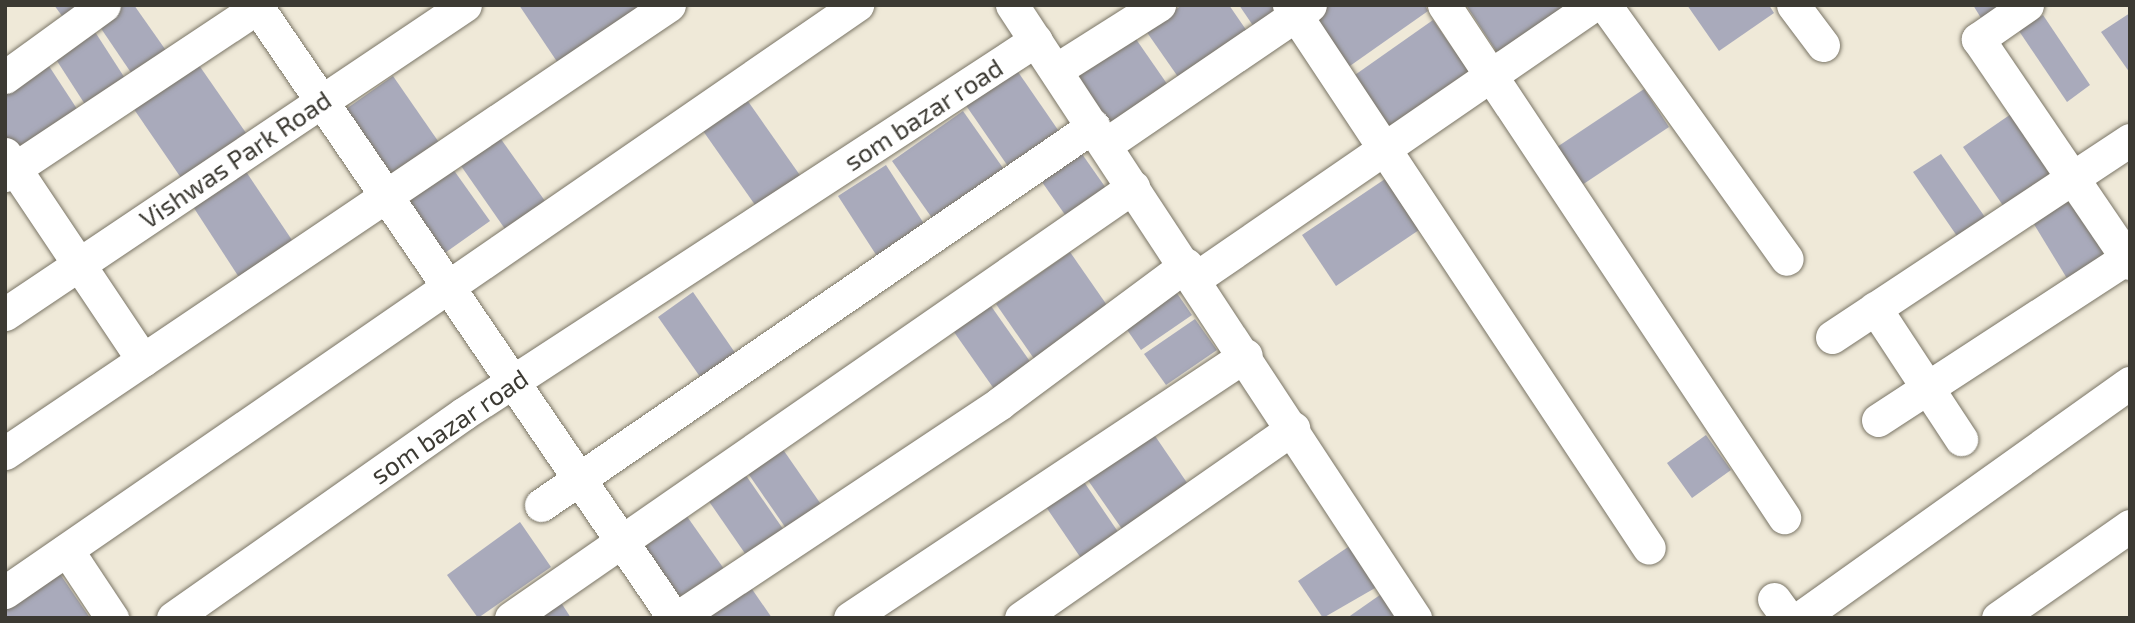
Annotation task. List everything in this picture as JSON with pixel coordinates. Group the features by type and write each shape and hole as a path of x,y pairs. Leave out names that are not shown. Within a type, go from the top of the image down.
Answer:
{"street":[{"path":"5,77 104,5"},
{"name":"Vishwas Park Road","path":"5,314 465,5"},
{"path":"5,453 388,198 669,5"},
{"path":"5,592 857,5"},
{"path":"1012,5 1191,271 1415,618"},
{"path":"1056,70 1159,5"},
{"path":"1444,5 1784,517"},
{"path":"143,360 81,263 9,166 258,6 514,381 583,476 676,618 1000,403 1191,271 1380,151 1593,5"},
{"path":"1605,5 1787,259"},
{"path":"1793,5 1823,45"},
{"path":"1878,420 2129,259 1979,39 2027,5"},
{"path":"541,505 1099,136 1298,9 1380,151 1649,548"},
{"name":"som bazar road","path":"173,618 514,381 1036,40"},
{"path":"1832,337 2130,140"},
{"path":"511,618 1133,187"},
{"path":"1875,309 1961,439"},
{"path":"850,618 1246,355"},
{"path":"1788,612 2130,383"},
{"path":"1021,618 1293,428"},
{"path":"1998,618 2130,526"},
{"path":"67,550 112,618"}],"building":[{"path":"54,5 86,5 65,20"},
{"path":"125,5 134,5 172,59 138,83 98,24"},
{"path":"519,5 651,5 566,75"},
{"path":"1182,5 1229,5 1251,37 1183,84 1146,31"},
{"path":"1239,5 1285,5 1256,30"},
{"path":"1322,5 1425,5 1428,11 1347,68 1309,14"},
{"path":"1466,5 1576,5 1500,57"},
{"path":"1687,5 1769,5 1774,13 1719,51"},
{"path":"1973,5 2000,5 1981,18"},
{"path":"2130,13 2130,73 2101,32"},
{"path":"2043,15 2090,85 2067,102 2019,31"},
{"path":"1433,20 1470,73 1389,130 1352,77"},
{"path":"88,21 128,83 88,109 48,47"},
{"path":"1129,29 1172,91 1112,133 1069,71"},
{"path":"194,58 253,143 188,188 129,102"},
{"path":"47,63 81,115 14,159 5,145 5,89"},
{"path":"1016,69 1065,140 1014,175 965,104"},
{"path":"393,76 447,154 400,187 346,109"},
{"path":"1644,89 1669,127 1579,187 1554,149"},
{"path":"745,97 804,181 760,212 701,128"},
{"path":"963,111 1010,178 939,228 892,161"},
{"path":"2014,112 2057,175 2006,210 1963,147"},
{"path":"498,135 545,201 505,229 459,163"},
{"path":"1075,144 1108,191 1068,219 1035,172"},
{"path":"1941,154 1987,220 1959,239 1913,172"},
{"path":"448,162 490,221 442,255 400,195"},
{"path":"886,165 932,236 884,267 838,196"},
{"path":"243,167 298,249 244,285 190,202"},
{"path":"1385,179 1419,230 1336,286 1302,235"},
{"path":"2071,196 2111,260 2071,285 2032,221"},
{"path":"1070,252 1111,311 1037,363 996,304"},
{"path":"1172,286 1192,315 1141,350 1121,321"},
{"path":"693,292 738,357 703,381 658,317"},
{"path":"991,306 1036,370 999,396 954,332"},
{"path":"1195,319 1217,350 1166,385 1144,354"},
{"path":"1151,430 1194,493 1129,539 1085,476"},
{"path":"1706,435 1731,470 1692,498 1667,463"},
{"path":"782,448 827,513 792,537 747,472"},
{"path":"745,474 790,539 753,565 708,500"},
{"path":"1082,479 1125,542 1087,567 1044,504"},
{"path":"686,515 729,576 686,607 643,545"},
{"path":"520,522 551,567 478,618 447,575"},
{"path":"1354,543 1382,584 1323,618 1298,581"},
{"path":"58,571 90,618 7,618 5,607"},
{"path":"745,579 772,618 702,618"},
{"path":"1387,590 1406,618 1347,618"},
{"path":"560,601 571,618 536,618"}]}
